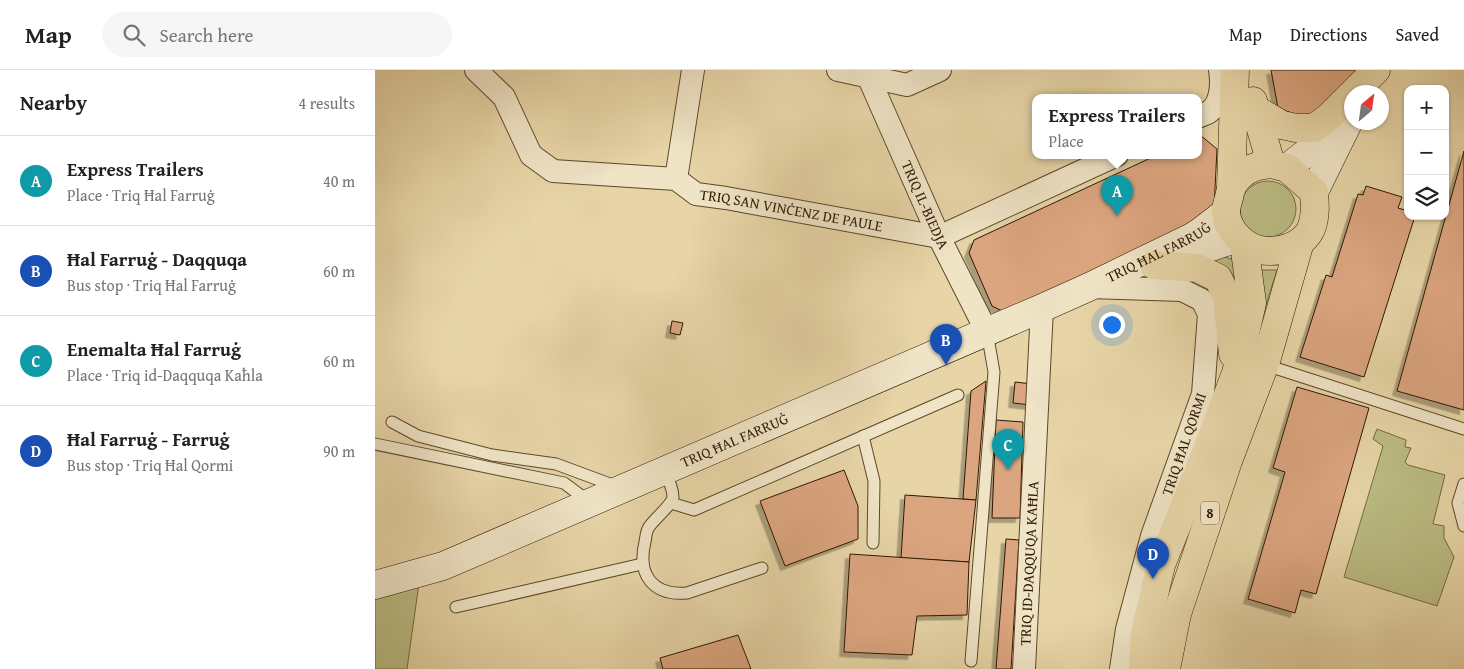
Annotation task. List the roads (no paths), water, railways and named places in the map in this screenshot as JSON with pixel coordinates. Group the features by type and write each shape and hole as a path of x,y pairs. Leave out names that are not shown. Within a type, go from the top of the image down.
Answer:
{"highway":[{"name":"8","path":"1235,70 1229,224 1241,241"},
{"path":"1245,70 1255,108 1279,166 1314,192"},
{"path":"1362,85 1376,70"},
{"path":"1255,108 1282,125 1296,128 1314,128 1329,118 1344,103"},
{"path":"1229,199 1241,174 1255,167 1279,166"},
{"name":"8","path":"1166,669 1177,614 1227,461 1266,361 1300,242 1311,230 1316,209 1314,192"},
{"path":"1241,241 1261,250 1278,250 1300,242"},
{"name":"TRIQ ĦAL QORMI","path":"1143,669 1145,633 1161,565 1214,432 1235,372 1252,303 1241,241"},
{"path":"1154,265 1197,268 1217,278 1227,297 1235,372"}],"main road":[{"path":"1368,85 1376,70"},
{"path":"1279,166 1330,134 1344,119"},
{"path":"1314,192 1345,130"},
{"name":"TRIQ ĦAL FARRUĠ","path":"375,585 443,566 1043,308 1192,237 1200,232 1229,199"},
{"name":"TRIQ ĦAL FARRUĠ","path":"1089,287 1154,265 1241,241"}],"street":[{"path":"476,70 504,97 531,155 553,171 676,179 693,70"},
{"path":"838,70 907,85 940,70"},
{"path":"1205,114 1219,99 1222,84 1220,70"},
{"name":"TRIQ IL-BIEDJA","path":"868,76 939,238 987,332"},
{"path":"939,238 1108,159"},
{"name":"TRIQ SAN VINĊENZ DE PAULE","path":"676,179 696,194 939,238"},
{"name":"TRIQ ĦAL QORMI","path":"1089,287 1182,290 1202,300 1209,314 1203,394 1152,536 1127,629 1121,669"},
{"name":"TRIQ ID-DAQQUQA KAĦLA","path":"1024,669 1043,308"}],"lane":[{"path":"971,661 994,372 987,332"},
{"path":"1266,361 1275,368 1464,429"},
{"path":"671,503 693,510 958,395"},
{"path":"392,422 418,436 492,454 556,464 622,488"},
{"path":"863,436 874,482 873,543"},
{"path":"375,444 564,483 590,502"},
{"path":"664,470 673,497 671,503 648,528 642,564 646,578 661,590 675,594 687,593 762,568"},
{"path":"1464,484 1458,503 1464,526"},
{"path":"456,607 642,564"}],"place":[{"name":"Express Trailers","path":"1117,216"},
{"name":"Ħal Farruġ - Daqquqa","path":"946,365"},
{"name":"Enemalta Ħal Farruġ","path":"1008,470"},
{"name":"Ħal Farruġ - Farruġ","path":"1153,579"}]}
